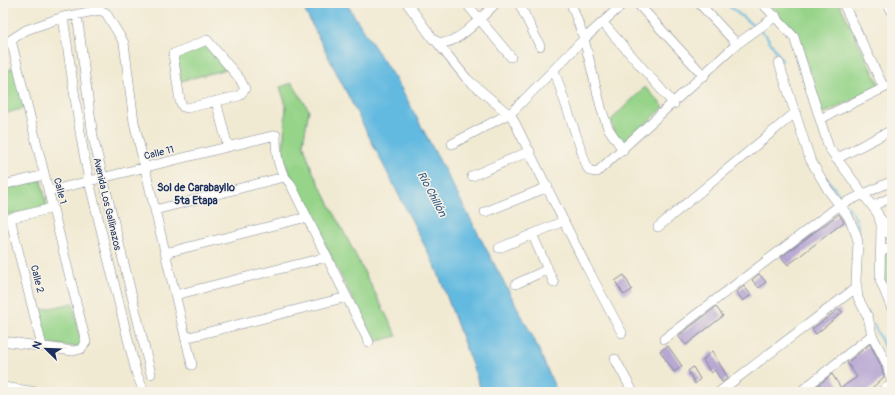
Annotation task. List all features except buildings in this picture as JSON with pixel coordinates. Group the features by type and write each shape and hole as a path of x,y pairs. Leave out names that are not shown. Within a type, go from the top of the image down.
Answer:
{"street":[{"path":"407,3 467,79 509,113 530,151 585,264 622,333"},
{"path":"466,3 511,56"},
{"path":"436,41 445,44 454,41 496,3"},
{"path":"519,3 540,46"},
{"path":"571,3 584,38 602,111 608,128 623,150"},
{"path":"452,144 509,113 554,70 584,38 624,3"},
{"path":"636,3 704,76"},
{"path":"699,3 737,44"},
{"path":"762,3 776,16 796,41 827,144 836,159 875,210 892,239"},
{"path":"820,119 888,86 843,3"},
{"path":"888,3 892,12"},
{"path":"3,45 26,30 63,17 100,10 106,13 124,43 134,122 192,365"},
{"path":"77,14 89,115 102,178 128,274 150,374"},
{"path":"554,70 587,167 590,171 597,172 674,104 737,44 776,16"},
{"name":"Avenida Los Gallinazos","path":"63,17 89,181 136,372 144,392"},
{"path":"603,22 674,104"},
{"name":"Calle 1","path":"11,40 86,342 84,347 73,351 42,346"},
{"path":"208,40 244,86 244,92 239,96 216,102 190,108 183,107 180,101 173,56 174,53 208,40"},
{"path":"779,63 810,159 828,190 848,216 856,234 856,287 858,298 868,317 872,335 887,364 892,384 881,392"},
{"path":"216,102 228,147"},
{"path":"658,226 796,112"},
{"path":"836,159 892,130"},
{"name":"Calle 11","path":"49,191 276,136 279,164 284,178"},
{"path":"472,176 530,151"},
{"path":"3,185 44,175"},
{"path":"155,210 284,178 290,183 369,342"},
{"path":"664,339 840,205 863,196 892,181"},
{"path":"485,212 548,187"},
{"path":"875,210 892,197"},
{"path":"7,219 53,208"},
{"path":"875,210 881,225 880,280 889,292 892,309"},
{"path":"165,253 307,217"},
{"name":"Calle 2","path":"7,219 42,346"},
{"path":"500,248 564,222"},
{"path":"532,234 554,283"},
{"path":"881,252 892,246"},
{"path":"175,295 327,257"},
{"path":"516,284 548,269"},
{"path":"719,392 856,287"},
{"path":"185,338 347,297"},
{"path":"800,392 872,335"},
{"path":"3,341 42,346"},
{"path":"615,359 632,392"},
{"path":"3,387 36,392"}],"green space":[{"path":"768,3 839,3 880,86 823,114 799,39"},
{"path":"205,44 227,69 181,81 177,56"},
{"path":"15,66 25,108 3,114 3,74"},
{"path":"292,83 309,110 303,143 312,170 397,336 374,342 287,168 283,153 286,105 280,87"},
{"path":"645,87 664,107 625,144 615,133 611,120"},
{"path":"41,180 47,206 3,216 3,189"},
{"path":"892,248 892,287 888,289 884,278 884,252"},
{"path":"73,303 81,343 78,347 45,343 37,311"}],"water":[{"name":"Río Chillón","path":"301,3 346,3 401,88 534,339 557,392 482,392 437,270"}],"waterway":[{"path":"725,3 755,27"},
{"path":"760,31 766,35 782,61"},
{"path":"824,175 843,200"},
{"path":"847,205 856,219 859,231"},
{"path":"874,325 892,363"}],"district":[{"name":"Sol de Carabayllo 5ta Etapa","path":"196,193"}]}
